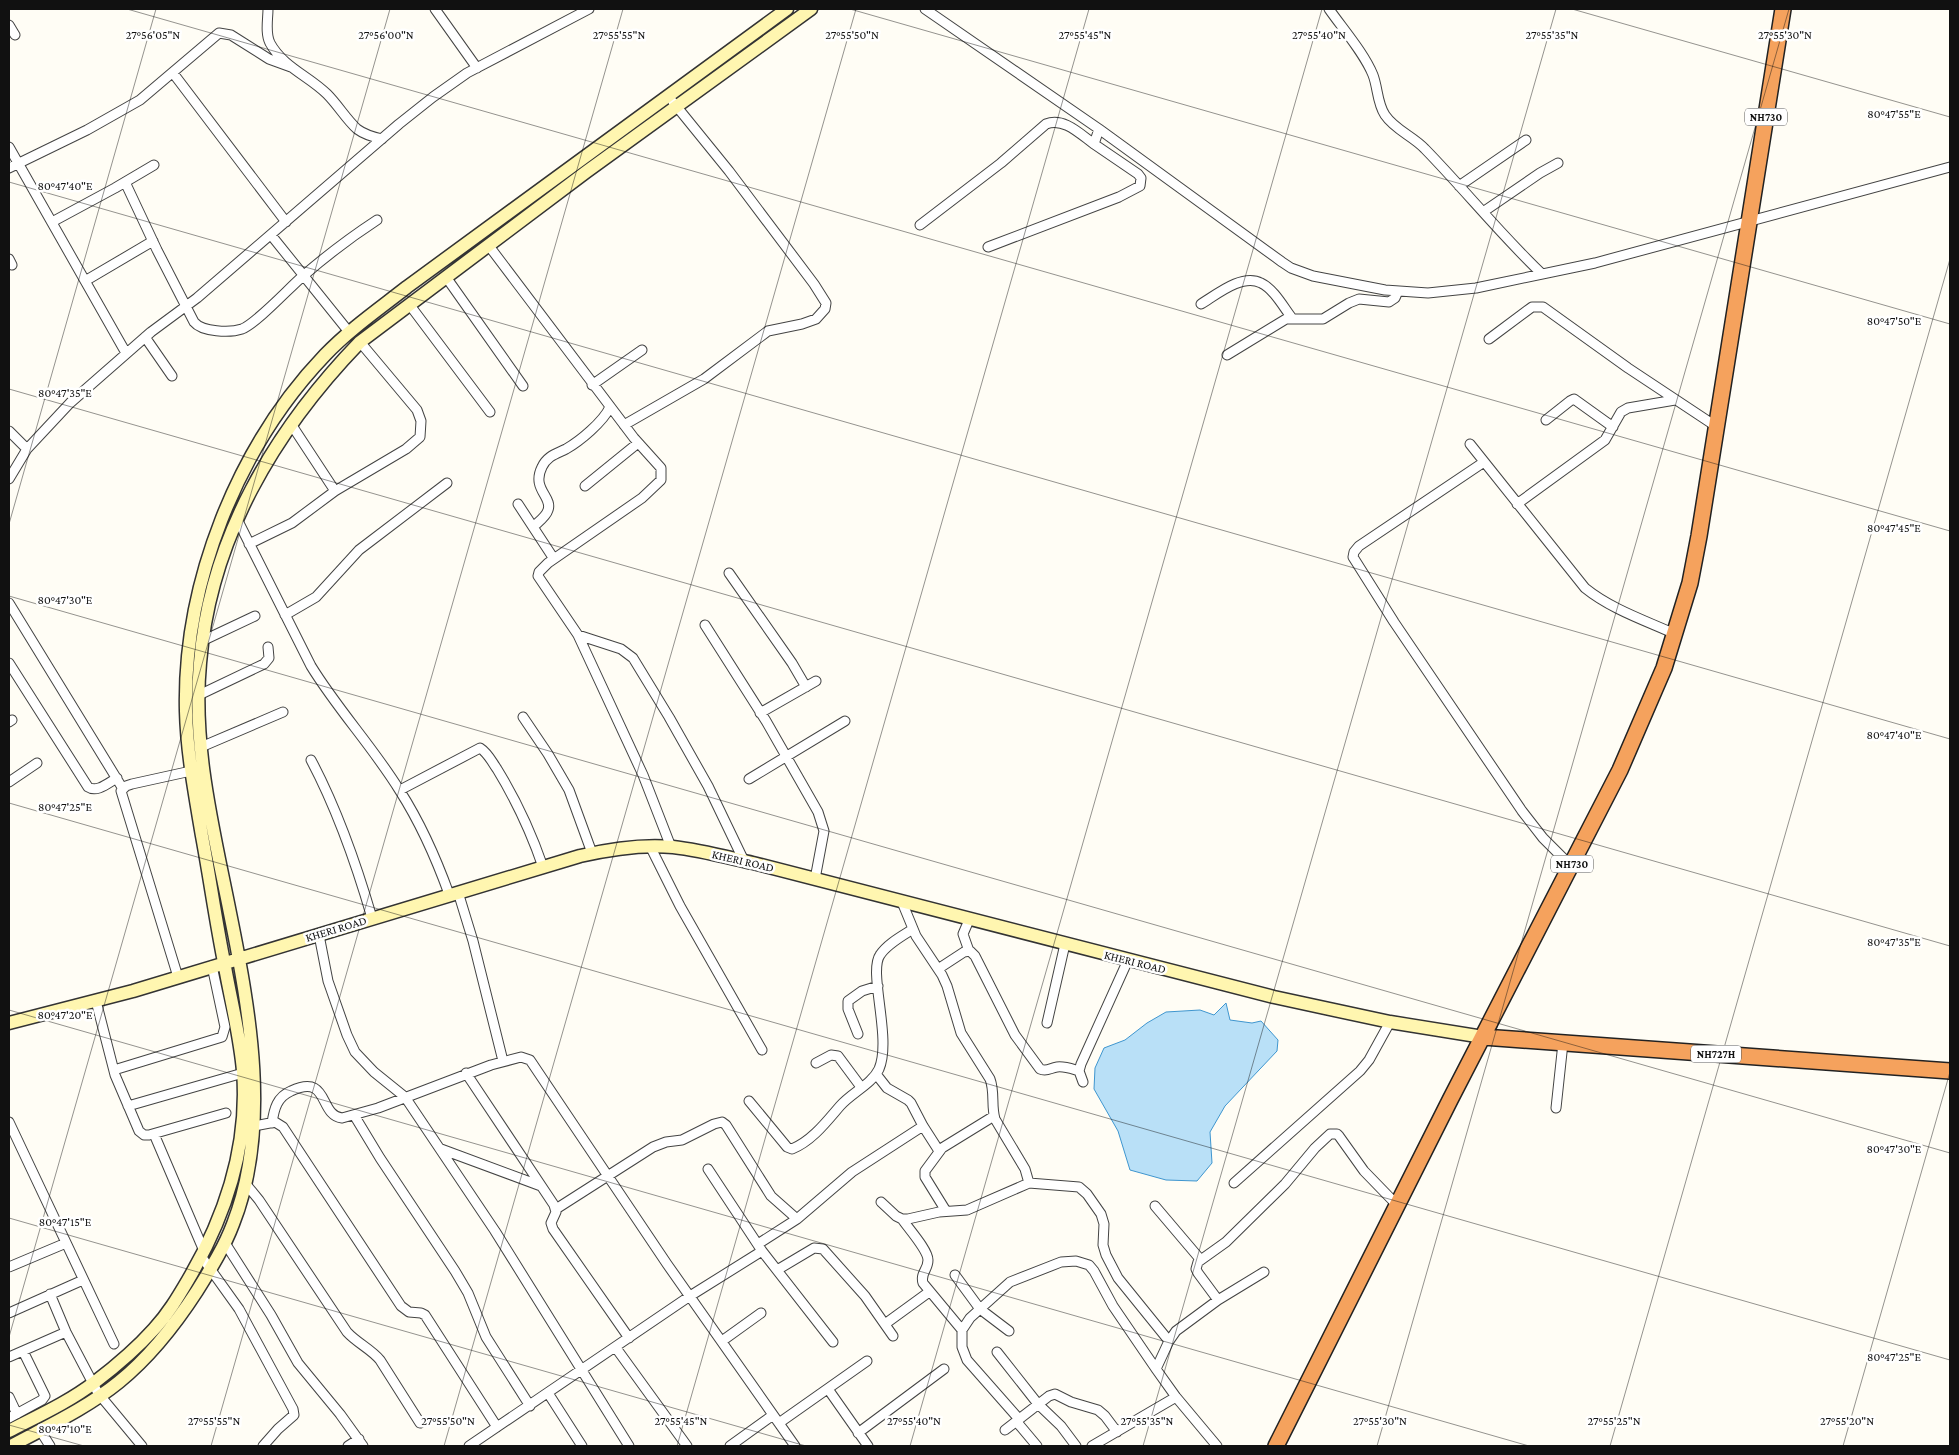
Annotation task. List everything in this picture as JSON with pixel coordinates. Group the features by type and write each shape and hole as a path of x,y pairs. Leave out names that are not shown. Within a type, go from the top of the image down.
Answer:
{"highway":[{"name":"NH730","path":"1276,1446 1482,1037 1620,770 1664,668 1696,555 1783,9"},
{"name":"NH727H","path":"1482,1037 1950,1071"}],"street":[{"path":"268,9 268,35 270,43 291,67 326,93 356,128 366,134 382,139"},
{"path":"9,479 27,449 70,403 126,353 186,306 433,97 477,68 589,9"},
{"path":"205,1260 225,1202 237,1158 242,1114 243,1073 201,747 199,695 202,641 210,600 237,519 258,475 291,424 333,371 360,342 488,246 787,9"},
{"path":"11,1446 40,1430 96,1390 125,1357 156,1327 205,1260 225,1243 234,1223 246,1183 254,1126 254,1069 228,961 191,771 186,709 190,637 197,597 210,551 234,491 266,433 300,385 324,356 349,332 672,101 811,9"},
{"path":"925,9 1097,136 1291,268 1341,283 1396,294 1446,292 1476,288 1748,229 1950,167"},
{"path":"1329,9 1370,69 1376,83 1381,108 1386,116 1399,129 1419,142 1482,212 1542,274"},
{"path":"437,10 477,68"},
{"path":"9,25 15,35"},
{"path":"9,168 88,130 140,100 219,33 224,33 244,42 269,58 291,67"},
{"path":"173,72 286,222"},
{"path":"624,426 704,379 768,331 809,322 822,314 826,303 814,284 729,171 672,101"},
{"path":"920,225 1001,163 1046,124 1056,122 1065,124 1097,136 1141,178 1140,186 1119,196 988,247"},
{"path":"1459,186 1526,140"},
{"path":"9,147 126,353"},
{"path":"1482,212 1558,163"},
{"path":"52,222 154,165"},
{"path":"125,182 194,322 203,329 239,330 349,239 377,220"},
{"path":"271,235 349,332"},
{"path":"86,281 153,241"},
{"path":"488,246 624,426 659,464 663,474 661,480 642,498 554,559 542,568 538,576 578,636 643,775 671,847"},
{"path":"446,277 523,386"},
{"path":"1201,304 1241,282 1255,281 1267,287 1292,318"},
{"path":"1227,355 1276,325 1292,318 1323,319 1355,300 1365,299 1389,302 1396,294"},
{"path":"409,304 490,412"},
{"path":"1489,339 1532,307 1543,307 1675,400 1717,427"},
{"path":"145,337 172,376"},
{"path":"249,544 292,523 335,491 416,442 420,437 422,430 421,421 417,410 360,342"},
{"path":"592,385 642,350"},
{"path":"1546,420 1570,400 1574,399 1613,427"},
{"path":"1517,504 1605,440 1621,412 1628,408 1675,400"},
{"path":"533,527 547,513 549,508 549,504 539,484 539,474 544,463 553,454 574,443 601,422 610,407"},
{"path":"291,424 335,491"},
{"path":"9,431 27,449"},
{"path":"585,486 638,443"},
{"path":"1470,444 1584,588 1610,605 1675,634"},
{"path":"1484,462 1360,546 1354,552 1353,557 1394,622 1522,812 1543,838 1571,866"},
{"path":"285,615 316,597 359,550 447,482"},
{"path":"518,504 554,559"},
{"path":"237,519 285,615 325,689 362,736 400,790 424,831 473,941 503,1061"},
{"path":"729,573 792,663 806,687"},
{"path":"9,603 123,789"},
{"path":"202,641 255,616"},
{"path":"705,625 786,756 822,821 824,831 815,879"},
{"path":"578,636 622,649 633,658 708,786 744,861"},
{"path":"199,695 264,664 269,658 268,647"},
{"path":"9,663 88,787 97,789 117,778"},
{"path":"760,713 816,682"},
{"path":"201,747 283,712"},
{"path":"523,717 569,790 592,853"},
{"path":"749,779 845,721"},
{"path":"400,790 480,748 488,756 518,805 534,840 543,867"},
{"path":"311,760 328,793 348,841 372,918"},
{"path":"9,782 37,762"},
{"path":"178,977 121,795 123,789 132,784 191,771"},
{"path":"650,846 680,906 762,1050"},
{"name":"KHERI ROAD","path":"9,1023 96,1001 592,853 650,846 671,847 744,861 1274,997 1390,1022 1482,1037"},
{"path":"902,902 913,929 947,986 962,1033 990,1079 994,1116 1024,1169 1029,1183"},
{"path":"969,920 963,934 969,951 975,956 1016,1035 1040,1069 1047,1071 1064,1067 1080,1071"},
{"path":"749,1101 788,1147 792,1149 812,1136 848,1097 876,1074 881,1064 882,1022 876,967 880,953 913,929"},
{"path":"319,935 328,982 355,1052 374,1072 405,1097 495,1231 629,1446"},
{"path":"1047,1023 1065,944"},
{"path":"938,969 964,952 969,951"},
{"path":"1083,1082 1080,1071 1081,1064 1128,960"},
{"path":"114,1070 222,1037 225,1027 228,961"},
{"path":"858,1034 848,1009 848,1001 862,991 878,986"},
{"path":"96,1001 114,1070 139,1131 144,1135 154,1134 226,1113"},
{"path":"1234,1183 1360,1071 1369,1060 1390,1022"},
{"path":"1556,1108 1563,1042"},
{"path":"816,1063 831,1055 838,1056 861,1087"},
{"path":"272,1123 274,1108 284,1094 308,1086 321,1092 332,1114 336,1117 354,1116 466,1073 503,1061 521,1057 530,1060 607,1177 795,1446"},
{"path":"128,1106 243,1073"},
{"path":"466,1073 556,1209 555,1215 550,1222 553,1229 629,1338"},
{"path":"876,1074 887,1088 908,1100 939,1151"},
{"path":"354,1116 463,1283 486,1337 530,1406"},
{"path":"946,1211 924,1174 939,1151 946,1144 994,1116"},
{"path":"9,1122 82,1280 114,1344"},
{"path":"556,1209 653,1147 689,1138 714,1124 722,1122 726,1124 771,1196 797,1219"},
{"path":"254,1126 278,1123 284,1127 401,1306 408,1312 425,1315 497,1427"},
{"path":"469,1446 616,1348 760,1247 797,1219 852,1172 923,1126"},
{"path":"1218,1300 1198,1273 1196,1265 1200,1259 1231,1237 1285,1184 1315,1148 1334,1133 1339,1136 1364,1171 1397,1205"},
{"path":"154,1134 205,1260 239,1309 294,1409 294,1415 262,1446"},
{"path":"440,1149 541,1186"},
{"path":"708,1169 760,1247 833,1342"},
{"path":"246,1183 347,1332 359,1343 374,1352 420,1423"},
{"path":"902,1219 946,1211 967,1210 1023,1184 1079,1187 1087,1194 1103,1219 1103,1246 1118,1278 1169,1341"},
{"path":"881,1202 890,1212 902,1219 928,1257 927,1266 923,1270 921,1279 929,1292 962,1330"},
{"path":"1155,1206 1200,1259"},
{"path":"9,1268 66,1243"},
{"path":"225,1243 266,1307 298,1363 361,1442 348,1446"},
{"path":"778,1270 814,1248 823,1249 865,1296 893,1336"},
{"path":"1037,1446 967,1360 962,1347 962,1330 965,1324 980,1309 1016,1279 1061,1262 1083,1262 1089,1265 1113,1306 1156,1369 1176,1397 1217,1446"},
{"path":"1156,1369 1169,1341 1176,1331 1218,1300 1264,1272"},
{"path":"955,1275 980,1309 1010,1331"},
{"path":"9,1313 82,1280"},
{"path":"885,1324 929,1292"},
{"path":"50,1294 66,1332 96,1390 142,1446"},
{"path":"722,1341 761,1313"},
{"path":"9,1357 66,1332"},
{"path":"616,1348 687,1446"},
{"path":"9,1397 13,1416 42,1400 45,1396 23,1351"},
{"path":"996,1352 1038,1404 1061,1426 1076,1446"},
{"path":"779,1423 867,1361"},
{"path":"858,1433 944,1369"},
{"path":"828,1389 868,1446"},
{"path":"9,1431 71,1398 96,1390"},
{"path":"548,1393 582,1446"},
{"path":"1005,1430 1049,1396 1055,1394 1070,1402 1101,1412 1117,1432"},
{"path":"1092,1446 1176,1397"},
{"path":"730,1446 773,1415"},
{"path":"40,1430 50,1446"}],"water":[{"path":"1226,1003 1230,1020 1252,1023 1261,1021 1278,1040 1277,1051 1225,1106 1210,1132 1212,1163 1197,1181 1166,1180 1130,1170 1118,1131 1094,1089 1095,1068 1104,1048 1125,1040 1147,1023 1166,1012 1200,1010 1214,1015"}]}
